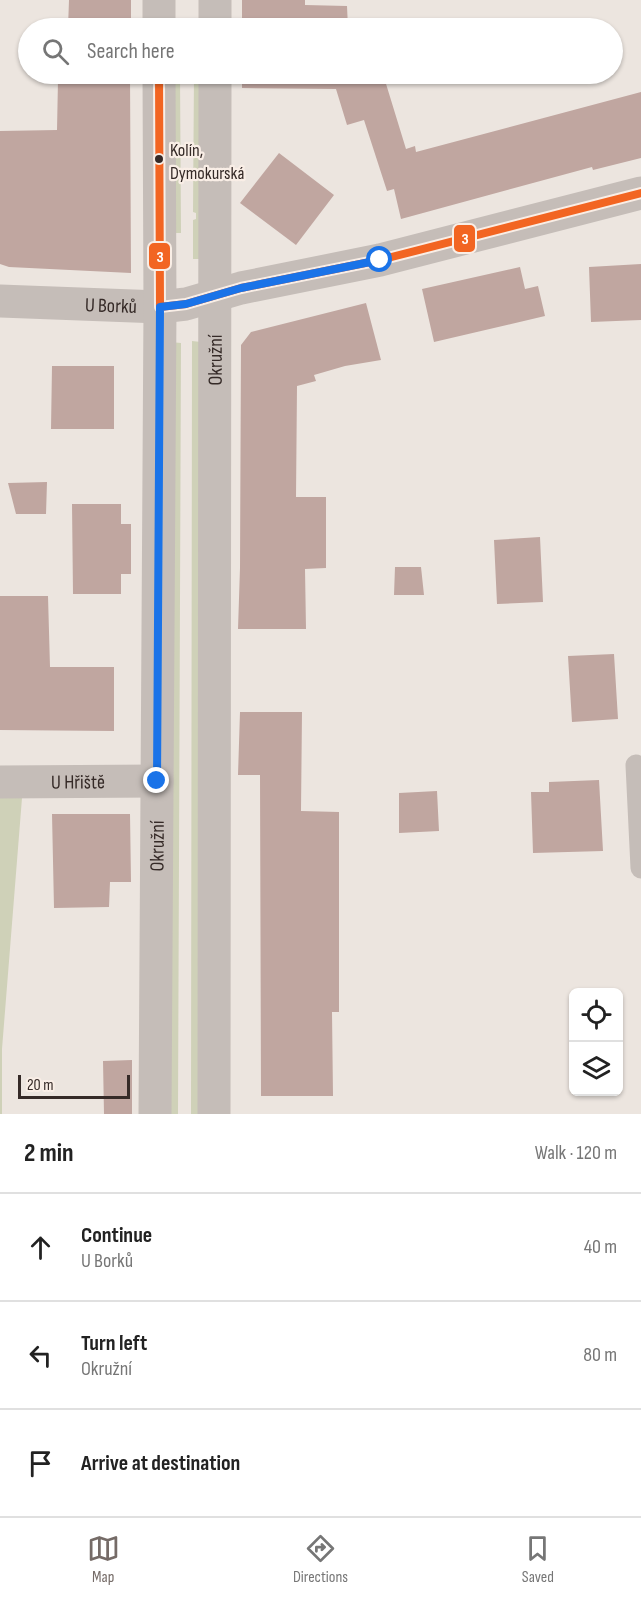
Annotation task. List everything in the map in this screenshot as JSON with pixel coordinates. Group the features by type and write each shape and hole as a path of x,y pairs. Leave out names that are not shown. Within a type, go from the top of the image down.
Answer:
{"street":[{"path":"159,0 159,18"},
{"path":"215,0 215,18"},
{"name":"Okružní","path":"155,1114 160,307 159,84"},
{"name":"Okružní","path":"214,1114 215,84"},
{"name":"U Borků","path":"0,301 160,307 186,304 215,295 380,260 641,193"},
{"name":"U Hřiště","path":"0,782 157,781"}],"lane":[{"path":"636,765 641,868"}],"green space":[{"path":"170,84 180,84 181,233 170,233"},
{"path":"194,84 202,84 202,259 193,259 193,220 196,219 196,213 193,212"},
{"path":"192,341 201,342 199,1114 191,1114"},
{"path":"170,342 181,343 178,1114 169,1114"},
{"path":"0,798 22,798 2,1049 2,1114 0,1114"}],"building":[{"path":"69,0 131,0 131,18 68,18"},
{"path":"242,0 305,0 305,5 347,6 348,18 242,18"},
{"path":"58,84 130,84 131,273 9,267 0,264 0,131 57,130"},
{"path":"242,84 386,84 406,149 415,146 416,152 641,92 641,158 593,170 592,167 401,219 394,189 387,191 364,120 347,125 336,89 242,88"},
{"path":"279,153 334,195 296,245 240,203"},
{"path":"641,264 641,320 591,322 589,267"},
{"path":"520,267 525,289 538,286 545,316 434,342 422,289"},
{"path":"366,303 381,360 345,366 314,375 316,381 297,386 296,497 326,497 326,568 305,569 306,629 238,629 241,345 251,332"},
{"path":"52,366 114,366 114,429 51,429"},
{"path":"47,482 46,514 16,514 8,483"},
{"path":"72,504 121,504 121,524 131,524 131,574 121,574 121,594 73,594"},
{"path":"540,537 543,602 497,604 494,540"},
{"path":"395,567 421,567 424,595 394,595"},
{"path":"0,596 48,596 50,667 114,667 114,731 0,730"},
{"path":"614,654 618,719 572,722 568,656"},
{"path":"240,712 302,712 301,811 339,812 339,1012 332,1012 333,1096 261,1096 260,775 238,775"},
{"path":"599,780 603,851 533,853 531,792 549,792 549,782"},
{"path":"437,791 439,831 399,833 399,793"},
{"path":"52,814 130,814 131,882 110,882 109,907 54,908"},
{"path":"132,1060 132,1114 104,1114 103,1061"}],"transit line":[{"name":"3","path":"159,84 160,307 186,304 241,288 380,260 641,193"}],"place":[{"name":"Kolín, Dymokurská","path":"159,159"}],"route":[{"path":"157,781 160,307 186,304 241,288 380,260"}]}
